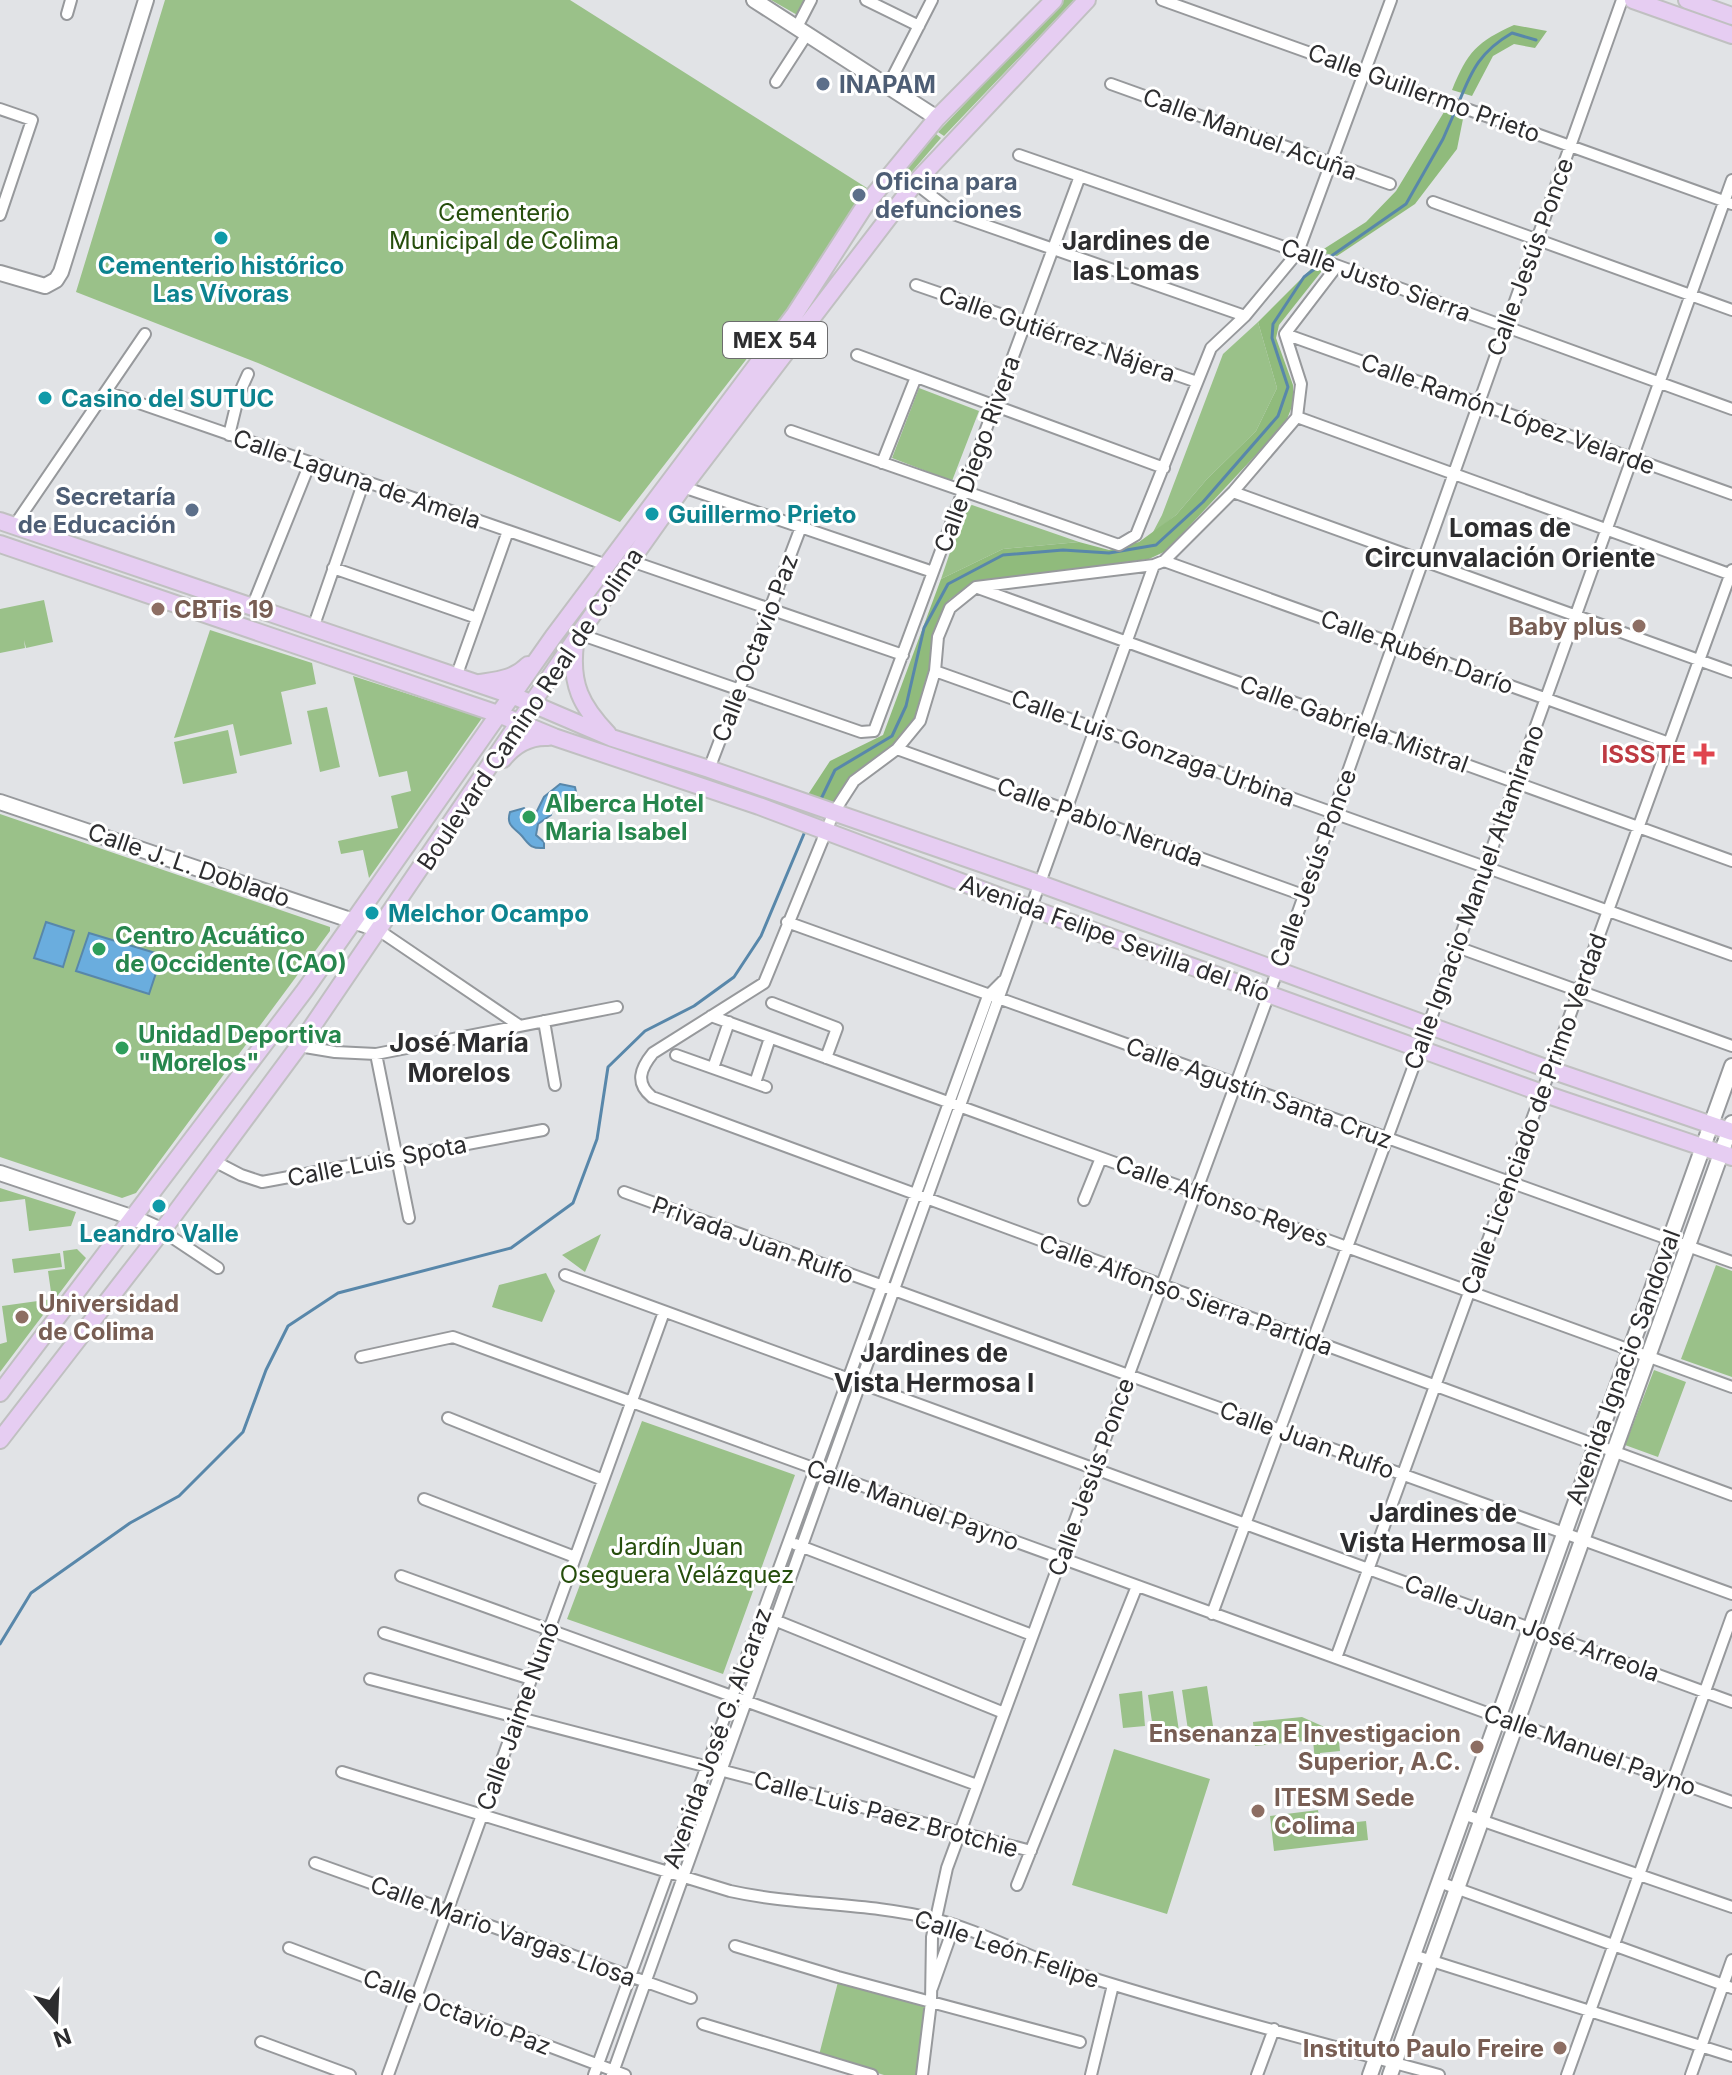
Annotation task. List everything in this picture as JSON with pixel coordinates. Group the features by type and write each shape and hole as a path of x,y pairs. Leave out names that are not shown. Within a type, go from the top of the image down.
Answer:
{"main road":[{"path":"0,273 45,286 56,280 61,272 146,0"},
{"path":"754,0 937,118"},
{"name":"Boulevard Camino Real de Colima","path":"0,1393 247,1068 551,641 795,314 861,212 937,118 1054,0"},
{"name":"Boulevard Camino Real de Colima","path":"0,1440 299,1046 577,636 683,487 915,183 1087,0"},
{"path":"1633,0 1732,35"},
{"path":"1687,0 1705,3 1732,16"},
{"path":"885,182 890,195 901,200"},
{"path":"861,212 875,212 882,225"},
{"path":"0,545 7,523"},
{"name":"Avenida Felipe Sevilla del Río","path":"7,523 514,696 612,738 1038,883 1551,1070 1731,1128"},
{"name":"Avenida Felipe Sevilla del Río","path":"0,545 501,715 554,737 798,820 1030,908 1542,1093 1726,1155"},
{"path":"165,600 173,580"},
{"path":"325,655 331,634"},
{"path":"577,636 573,664 581,699 588,713 612,738"},
{"path":"476,684 505,680 520,673 551,641"},
{"path":"472,792 512,748 537,737 554,737"},
{"name":"Calle J. L. Doblado","path":"0,802 377,929"},
{"name":"Avenida Ignacio Sandoval","path":"1370,2075 1732,1066"},
{"path":"247,1068 269,1085"},
{"name":"Avenida Ignacio Sandoval","path":"1392,2069 1687,1247 1726,1155 1731,1128"},
{"path":"0,1173 161,1230"},
{"path":"35,1350 58,1366"}],"street":[{"path":"67,14 71,0"},
{"path":"776,82 802,31 811,0"},
{"path":"866,0 919,26"},
{"path":"888,86 932,0"},
{"name":"Calle Guillermo Prieto","path":"1162,0 1728,203"},
{"path":"791,431 1119,545 1136,535 1211,348 1303,254 1330,162 1391,0"},
{"name":"Calle Jesús Ponce","path":"922,2075 931,2002 930,1953 947,1868 1269,994 1622,0"},
{"name":"Calle Manuel Acuña","path":"1111,84 1390,184"},
{"path":"0,109 32,120 1,211"},
{"name":"Calle Justo Sierra","path":"1019,155 1335,265 1732,409"},
{"name":"Calle Diego Rivera","path":"739,692 861,732 874,731 1080,176"},
{"name":"Calle Ignacio Manuel Altamirano","path":"1212,1614 1420,1049 1691,295 1728,203 1732,180"},
{"path":"915,183 956,215 1245,316"},
{"path":"1433,202 1732,310"},
{"path":"711,1016 764,983 830,810 854,781 897,749 920,721 935,671 938,637 950,608 976,587 1159,563 1233,492 1297,417 1301,384 1285,334 1335,265"},
{"name":"Calle Gutiérrez Nájera","path":"916,285 1197,382"},
{"path":"7,523 107,392 145,334"},
{"name":"Calle Ramón López Velarde","path":"1285,334 1732,494"},
{"path":"857,355 1164,468"},
{"path":"229,435 239,394 248,374"},
{"path":"882,463 916,377"},
{"name":"Calle Laguna de Amela","path":"107,392 607,565"},
{"path":"1297,417 1732,573"},
{"path":"252,607 310,463"},
{"path":"313,628 364,481"},
{"path":"683,487 933,572"},
{"path":"1233,492 1732,672"},
{"name":"Calle Octavio Paz","path":"709,769 801,527"},
{"path":"456,677 508,531"},
{"path":"631,561 903,655"},
{"name":"Avenida José G. Alcaraz","path":"617,2074 683,1877 893,1291 954,1104 993,997 1005,979 1126,641 1159,563"},
{"name":"Calle Rubén Darío","path":"1159,563 1669,743"},
{"path":"333,568 477,618"},
{"name":"Calle Licenciado de Primo Verdad","path":"1336,1658 1732,573"},
{"name":"Calle Gabriela Mistral","path":"976,587 1732,861"},
{"path":"577,636 739,692"},
{"name":"Calle Luis Gonzaga Urbina","path":"935,671 1732,955"},
{"name":"Calle Pablo Neruda","path":"897,749 1303,895"},
{"name":"Calle Agustín Santa Cruz","path":"787,922 1732,1262"},
{"path":"377,929 520,1026"},
{"path":"1457,947 1732,1046"},
{"path":"772,1003 837,1028 826,1058"},
{"path":"299,1046 376,1054 617,1007"},
{"name":"Calle Alfonso Reyes","path":"711,1016 1732,1387"},
{"name":"Calle Alfonso Sierra Partida","path":"711,1016 653,1053 644,1063 640,1076 643,1089 652,1097 1732,1495"},
{"path":"544,1021 555,1085"},
{"path":"713,1068 729,1022"},
{"path":"676,1055 760,1085 770,1038"},
{"path":"376,1054 409,1218"},
{"name":"Calle Luis Spota","path":"214,1161 262,1182 543,1130"},
{"path":"1084,1200 1101,1158"},
{"name":"Privada Juan Rulfo","path":"624,1192 882,1287"},
{"name":"Avenida José G. Alcaraz","path":"596,2070 882,1287 921,1198"},
{"path":"161,1230 218,1268"},
{"name":"Calle Juan José Arreola","path":"565,1275 1732,1702"},
{"name":"Calle Juan Rulfo","path":"882,1287 1732,1594"},
{"name":"Calle Jaime Nunó","path":"388,2075 664,1312"},
{"name":"Calle Manuel Payno","path":"361,1357 453,1337 1732,1802"},
{"path":"448,1418 603,1480"},
{"path":"424,1499 575,1557"},
{"path":"788,1542 1032,1635"},
{"path":"401,1576 977,1785"},
{"path":"1017,1885 1137,1586"},
{"path":"762,1615 1004,1713"},
{"path":"1567,2075 1732,1616"},
{"path":"384,1633 531,1679"},
{"name":"Calle Luis Paez Brotchie","path":"370,1679 1031,1851"},
{"name":"Calle León Felipe","path":"342,1772 683,1877 770,1900 857,1905 936,1920 1050,1965 1113,1985 1376,2058 1392,2069 1439,2075"},
{"path":"1463,1814 1732,1907"},
{"name":"Calle Mario Vargas Llosa","path":"315,1863 691,1998"},
{"path":"1439,1882 1728,1986"},
{"path":"931,1989 954,1926"},
{"path":"735,1946 1080,2042"},
{"name":"Calle Octavio Paz","path":"289,1948 596,2070 617,2074"},
{"path":"1413,1955 1732,2056"},
{"path":"1691,2075 1728,1986 1732,1960"},
{"path":"1091,2075 1113,1985"},
{"path":"703,2024 872,2075"},
{"path":"1257,2075 1274,2029"},
{"path":"261,2042 350,2075"}],"green space":[{"name":"Cementerio Municipal de Colima","path":"165,0 570,0 867,188 788,309 620,522 258,363 76,292"},
{"path":"771,0 808,0 799,16"},
{"path":"1064,0 1074,0 944,136 938,132"},
{"path":"1514,25 1547,31 1535,48 1514,44 1493,56 1472,96 1452,90 1475,49"},
{"path":"1444,112 1463,119 1457,149 1415,204 1337,256 1319,252 1366,222 1396,191"},
{"path":"936,134 941,138 902,183 897,179"},
{"path":"1316,264 1325,267 1279,325 1276,338 1293,385 1293,404 1285,424 1166,551 1149,559 973,582 949,600 934,636 929,673 915,720 894,746 849,778 834,804 807,796 830,761 883,735 941,579 1003,549 1079,542 1109,550 1139,542 1176,515 1256,431 1277,388 1258,322"},
{"path":"1258,322 1277,388 1256,431 1176,515 1152,534 1223,354"},
{"path":"919,388 979,411 952,481 892,458"},
{"path":"972,505 1079,542 1003,549 941,579 965,508"},
{"path":"627,543 632,543 632,546 556,656 553,654"},
{"path":"44,600 53,642 26,648 24,640 25,648 0,653 0,609"},
{"path":"210,630 312,663 316,684 281,692 292,744 240,756 233,724 174,738"},
{"path":"353,676 482,718 369,878 363,850 341,854 338,841 398,828 391,796 411,791 407,771 379,777"},
{"path":"327,707 340,767 320,772 307,711"},
{"path":"228,730 237,773 183,784 174,742"},
{"name":"Unidad Deportiva \"Morelos\"","path":"0,814 330,927 136,1193 122,1198 0,1157"},
{"path":"0,1188 76,1212 71,1226 29,1231 25,1199 0,1202"},
{"path":"601,1234 585,1272 562,1255"},
{"path":"77,1249 86,1258 0,1372 0,1344 7,1342 2,1306 52,1299 48,1271 65,1269 63,1251"},
{"path":"60,1253 62,1267 14,1273 12,1259"},
{"path":"1716,1265 1732,1271 1732,1377 1681,1359"},
{"path":"546,1273 555,1291 542,1322 492,1307 499,1285"},
{"path":"1654,1370 1686,1382 1658,1457 1625,1445"},
{"name":"Jardín Juan Oseguera Velázquez","path":"642,1421 795,1475 723,1674 567,1619"},
{"path":"1207,1686 1213,1726 1188,1730 1182,1690"},
{"path":"1142,1691 1145,1726 1123,1728 1119,1694"},
{"path":"1173,1691 1179,1731 1154,1735 1148,1695"},
{"path":"1302,1717 1338,1733 1340,1751 1320,1753 1320,1762 1315,1762 1313,1740 1255,1746 1253,1722"},
{"path":"1114,1749 1210,1779 1167,1914 1072,1885"},
{"path":"1318,1810 1320,1826 1366,1821 1368,1840 1274,1851 1270,1816"},
{"path":"838,1982 926,2005 917,2075 884,2075 819,2055"}],"water":[{"name":"Alberca Hotel Maria Isabel","path":"560,784 575,787 577,797 573,801 562,800 558,808 552,809 551,815 538,824 536,835 544,842 544,848 533,847 511,825 510,812 524,808 532,816 535,815 544,797"},
{"path":"46,922 74,931 63,967 34,958"},
{"path":"89,933 162,955 149,994 76,971"}],"waterway":[{"path":"1459,102 1473,70 1492,47 1512,33 1536,40"},
{"path":"1327,259 1406,204 1443,139 1456,109"},
{"path":"820,801 835,770 892,736 906,706 924,628 948,584 1003,555 1063,550 1109,553 1156,545 1203,502 1278,416 1288,387 1272,338 1273,324 1304,277 1321,264"},
{"path":"0,1644 31,1593 130,1523 179,1496 243,1432 266,1370 288,1326 338,1293 511,1248 573,1203 597,1139 608,1067 645,1031 694,1006 734,977 761,936 806,829"}],"place":[{"name":"INAPAM","path":"823,84"},
{"name":"Oficina para defunciones","path":"859,195"},
{"name":"Cementerio histórico Las Vívoras","path":"221,238"},
{"name":"Casino del SUTUC","path":"45,398"},
{"name":"Secretaría de Educación","path":"192,510"},
{"name":"Guillermo Prieto","path":"652,514"},
{"name":"CBTis 19","path":"158,609"},
{"name":"Baby plus","path":"1639,626"},
{"name":"ISSSTE","path":"1704,754"},
{"name":"Alberca Hotel Maria Isabel","path":"529,817"},
{"name":"Melchor Ocampo","path":"372,913"},
{"name":"Centro Acuático de Occidente (CAO)","path":"99,949"},
{"name":"Unidad Deportiva \"Morelos\"","path":"122,1048"},
{"name":"Leandro Valle","path":"159,1206"},
{"name":"Universidad de Colima","path":"22,1317"},
{"name":"Ensenanza E Investigacion Superior, A.C.","path":"1477,1747"},
{"name":"ITESM Sede Colima","path":"1258,1811"},
{"name":"Instituto Paulo Freire","path":"1560,2048"}],"district":[{"name":"Jardines de las Lomas","path":"1136,255"},
{"name":"Lomas de Circunvalación Oriente","path":"1510,542"},
{"name":"José María Morelos","path":"459,1057"},
{"name":"Jardines de Vista Hermosa I","path":"934,1367"},
{"name":"Jardines de Vista Hermosa II","path":"1443,1527"}]}
